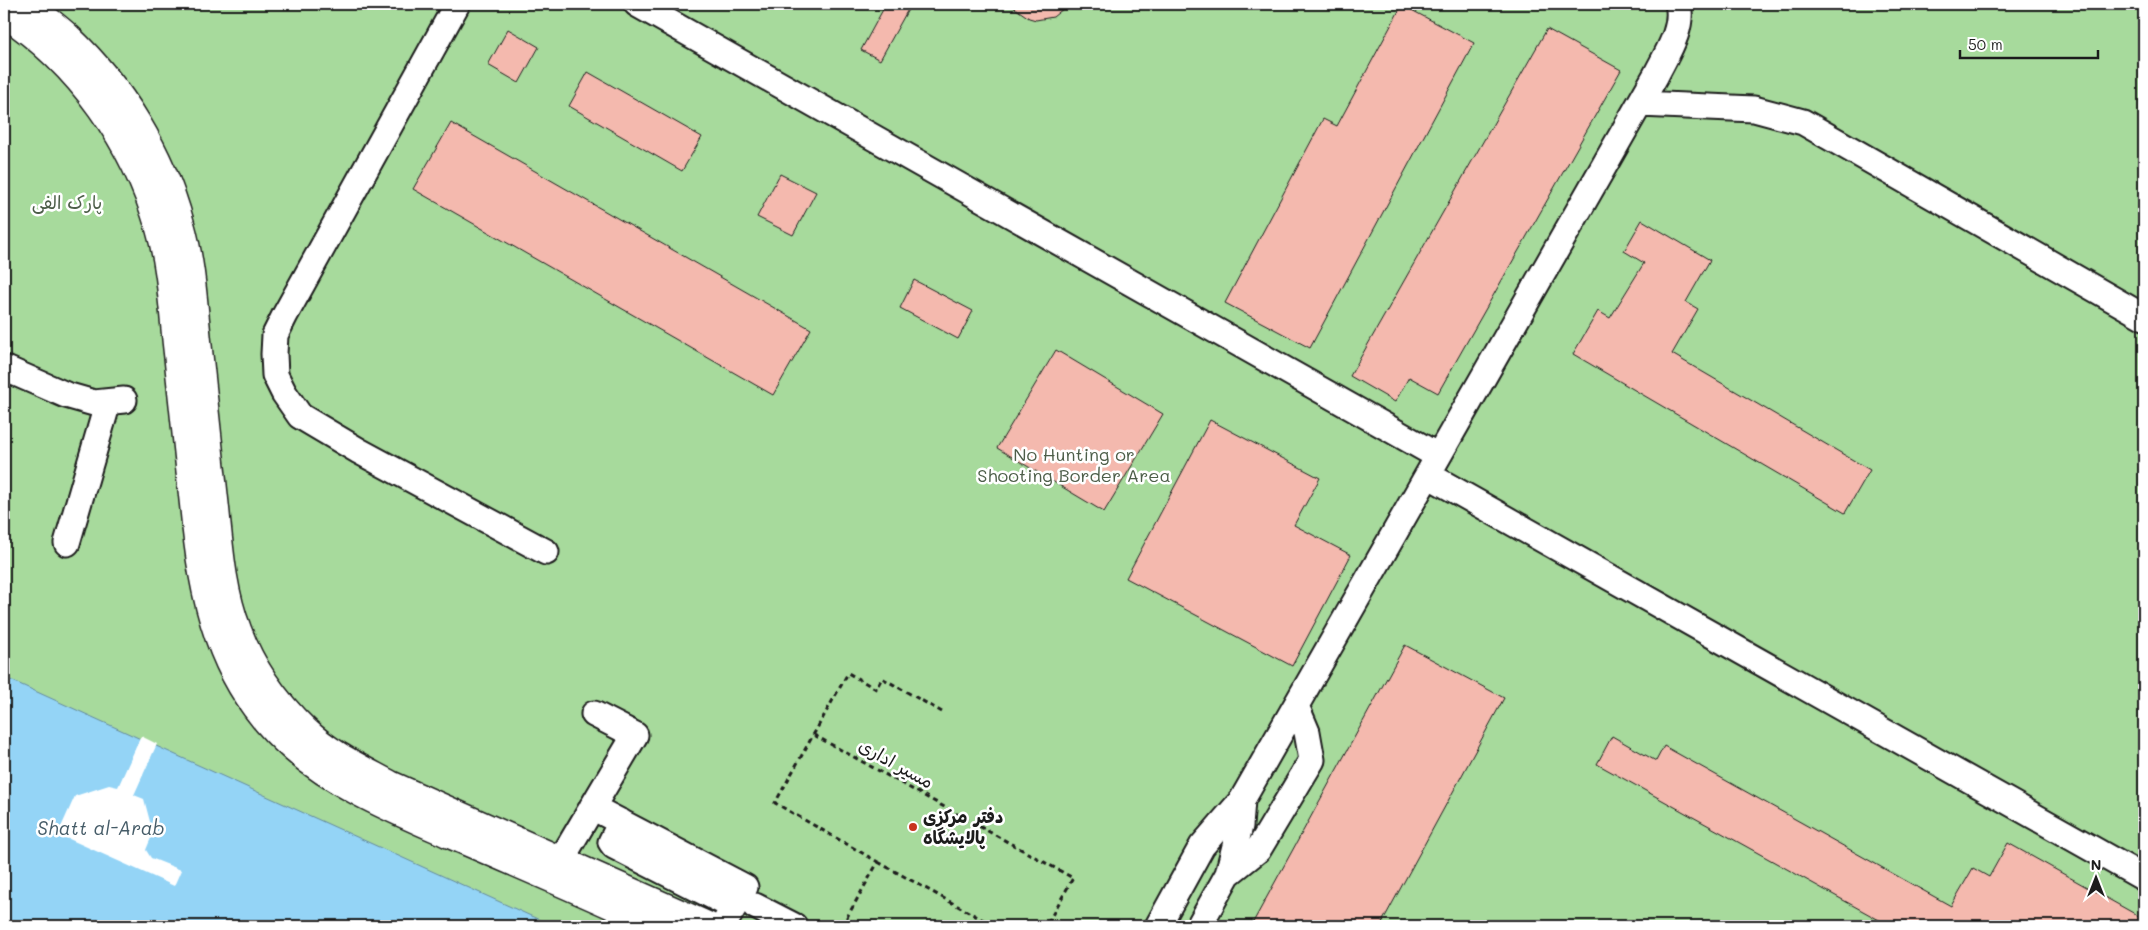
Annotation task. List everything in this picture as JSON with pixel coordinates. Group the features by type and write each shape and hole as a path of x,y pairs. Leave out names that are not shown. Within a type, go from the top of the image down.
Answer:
{"main road":[{"path":"26,4 68,38 107,80 139,125 161,171 180,224 191,277 218,540 225,586 237,630 257,672 280,705 307,733 341,758 390,785 706,926"},
{"path":"4,13 54,53 91,93 122,136 161,229 171,280 198,543 205,590 218,637 240,683 264,718 293,748 330,775 381,803 659,926"}],"street":[{"path":"457,4 275,335 275,375 300,416 359,452 546,552"},
{"path":"636,4 2144,878"},
{"path":"1191,926 1161,920 1202,846 1242,800 1640,104 1673,41 1681,14 1678,4"},
{"path":"1640,104 1754,109 1803,122 2144,317"},
{"path":"4,368 66,395 94,404 116,401 67,543"},
{"path":"1228,874 1258,850 1312,760 1307,732 1296,706"},
{"path":"561,860 635,735 594,714"},
{"path":"1199,926 1228,874 1240,826 1242,800"},
{"path":"592,807 745,887 737,913 794,926"}],"path":[{"path":"942,712 882,678 876,689 848,673 775,803 994,926"},
{"name":"مسیر اداری","path":"814,735 1073,878 1046,926"},
{"path":"842,926 878,862"}],"green space":[{"name":"No Hunting or Shooting Border Area","path":"4,4 2144,4 2144,926 4,926"}],"water":[{"name":"Shatt al-Arab","path":"4,677 553,926 4,926"}],"pier":[{"path":"141,736 157,744 134,795 144,799 153,833 146,850 151,858 181,870 174,886 58,834 75,796 109,785 118,787"}],"building":[{"path":"886,4 911,4 880,60 861,50"},
{"path":"1009,4 1069,4 1053,17 1036,20 1029,18"},
{"path":"1402,5 1474,43 1310,348 1225,303 1323,119 1337,126"},
{"path":"508,29 539,47 519,83 488,65"},
{"path":"1547,29 1621,70 1438,393 1409,377 1395,402 1350,376"},
{"path":"588,72 702,137 682,171 569,106"},
{"path":"451,123 811,329 773,395 413,189"},
{"path":"780,174 816,192 793,235 757,217"},
{"path":"1642,220 1710,260 1686,302 1698,309 1672,354 1870,470 1845,513 1573,354 1598,311 1610,318 1644,263 1624,251"},
{"path":"914,280 973,311 958,339 900,308"},
{"path":"1056,350 1163,414 1104,512 997,448"},
{"path":"1210,420 1320,478 1294,525 1351,555 1292,666 1126,578"},
{"path":"1405,645 1504,698 1380,926 1251,926"},
{"path":"1612,736 1656,761 1664,746 1951,906 1973,868 1989,877 2008,843 2144,919 2144,926 1890,926 1597,764"}],"place":[{"name":"دفتر مرکزی پالایشگاه","path":"913,827"}],"park label":[{"name":"پارک الفی","path":"67,203"}]}
